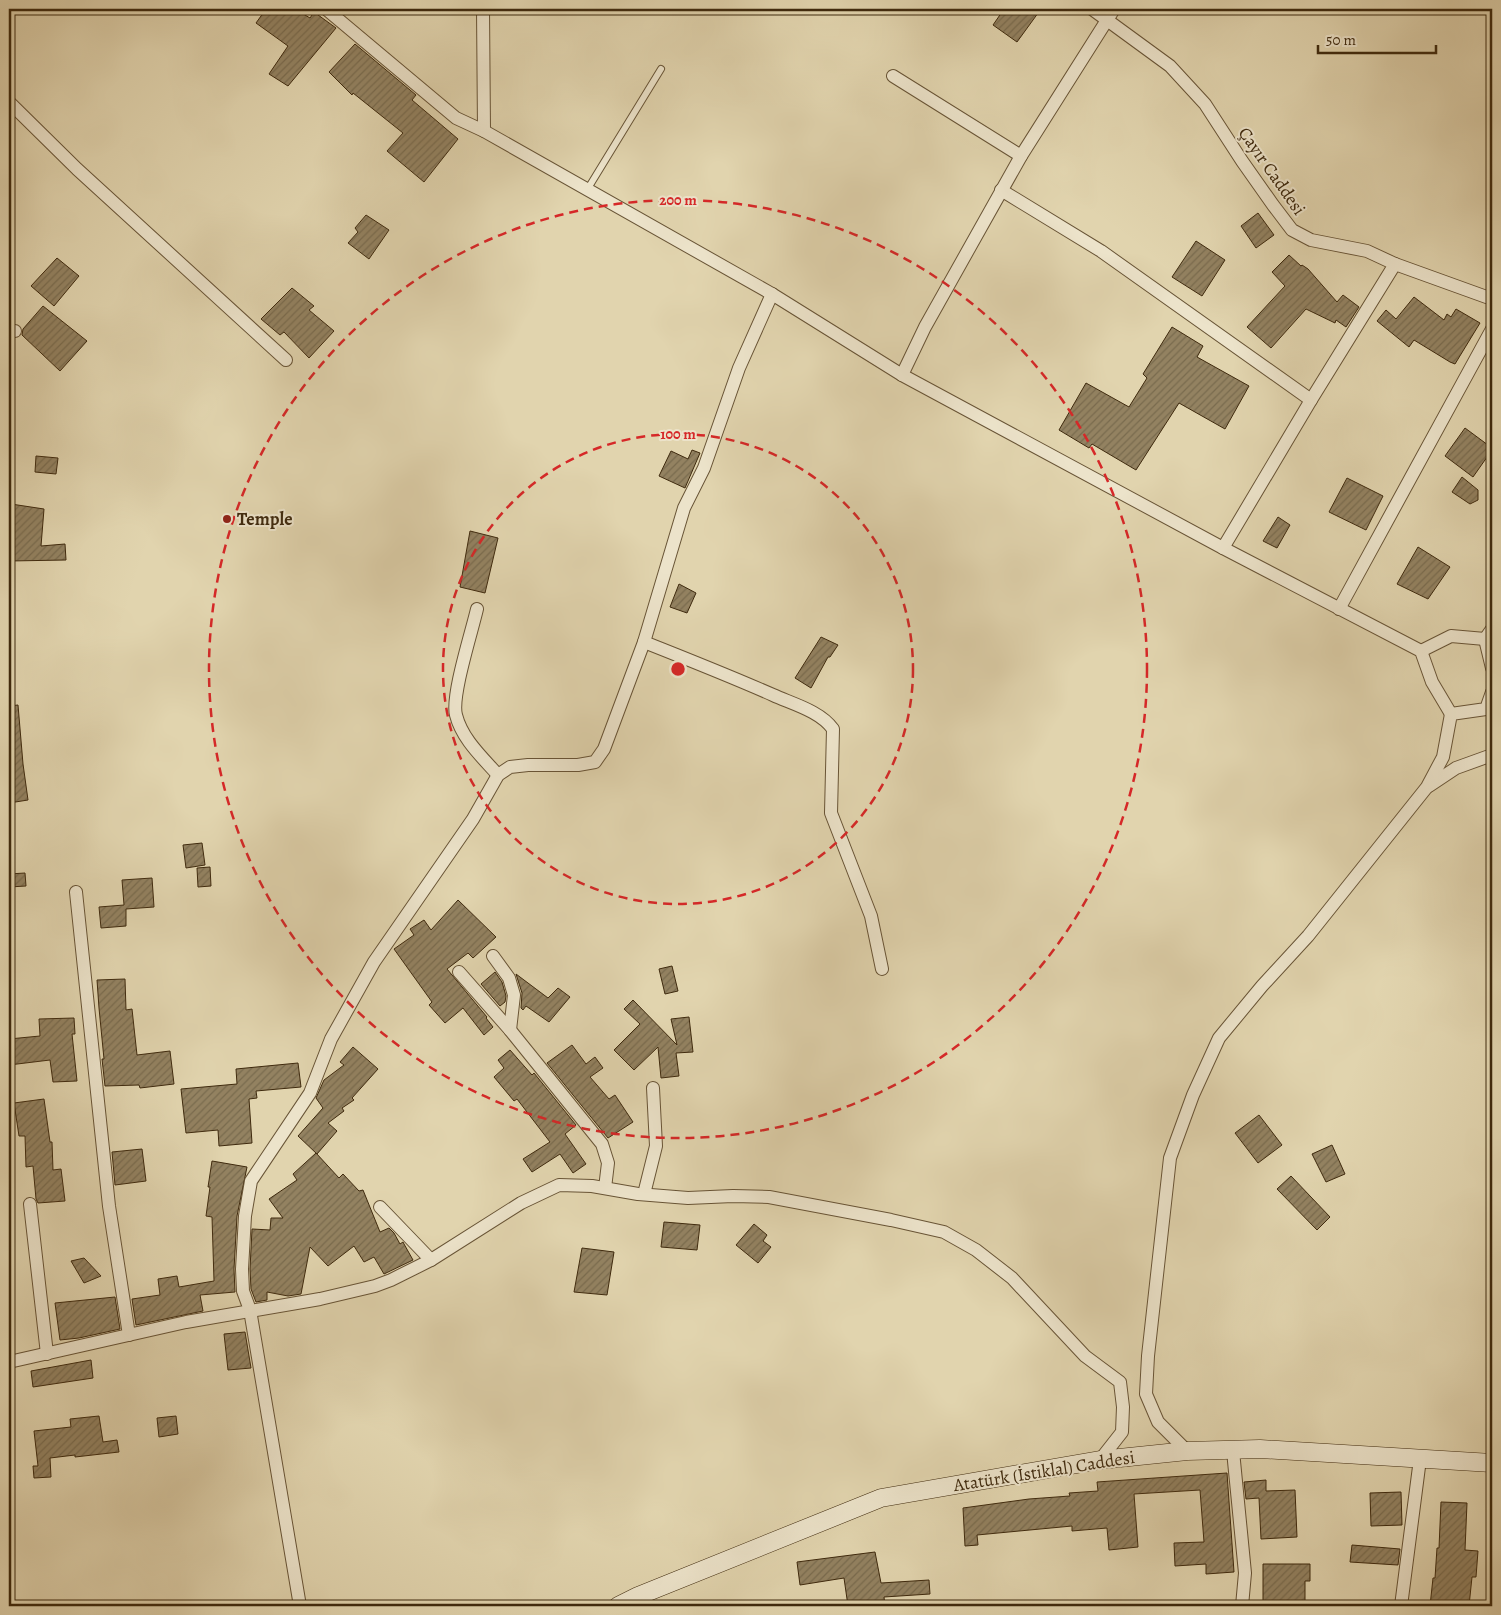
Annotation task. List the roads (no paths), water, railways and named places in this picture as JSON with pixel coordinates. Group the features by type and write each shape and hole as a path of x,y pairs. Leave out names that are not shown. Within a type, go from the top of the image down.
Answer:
{"street":[{"path":"326,9 456,118 484,131 772,294 902,374 1223,548 1421,651 1432,682 1451,714 1443,757 1427,787 1308,936 1262,986 1219,1038 1193,1095 1170,1158 1148,1356 1146,1394 1158,1422 1187,1450"},
{"path":"483,9 484,131"},
{"name":"Çayır Caddesi","path":"1092,9 1170,66 1205,104 1242,161 1292,230 1311,240 1367,251 1395,264 1492,299"},
{"path":"902,374 925,327 1001,190 1114,9"},
{"path":"893,76 1021,156"},
{"path":"9,102 77,169 286,360"},
{"path":"1001,190 1101,251 1311,400"},
{"path":"1223,548 1395,264"},
{"path":"300,1606 250,1310 243,1291 242,1269 245,1216 251,1181 310,1093 331,1039 374,962 473,819 498,775 510,767 528,764 578,765 594,762 604,749 644,642 684,508 704,468 739,368 772,294"},
{"path":"1340,609 1492,329"},
{"path":"477,609 457,690 456,714 464,735 498,775"},
{"path":"1421,651 1451,636 1489,634 1492,668"},
{"path":"644,642 718,671 827,720 833,729 831,813 871,916 882,969"},
{"path":"1451,714 1489,712 1492,692"},
{"path":"1427,787 1456,768 1492,755"},
{"path":"76,892 109,1206 129,1335"},
{"path":"493,956 509,978 514,995 510,1030"},
{"path":"459,972 510,1030 602,1144 608,1163 605,1188"},
{"path":"644,1194 656,1146 653,1088"},
{"path":"9,1362 186,1322 320,1299 374,1286 391,1280 431,1260 521,1203 559,1185 605,1188 688,1198 733,1196 769,1198 891,1220 944,1232 976,1250 1012,1278 1085,1356 1120,1382 1123,1407 1122,1432 1100,1460"},
{"path":"30,1204 47,1354"},
{"path":"380,1207 431,1260"},
{"name":"Atatürk (İstiklal) Caddesi","path":"618,1606 638,1596 881,1498 1100,1460 1187,1450 1233,1451 1260,1449 1492,1464"},
{"path":"1233,1451 1244,1573 1242,1606"},
{"path":"1402,1606 1420,1459"}],"lane":[{"path":"587,190 661,69"}],"place":[{"name":"Temple","path":"227,519"}]}
